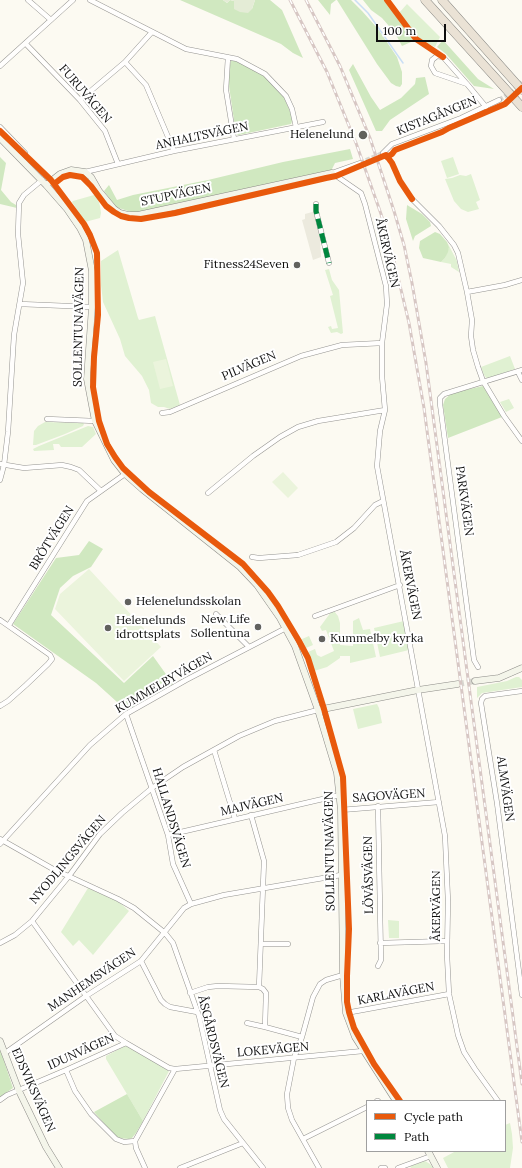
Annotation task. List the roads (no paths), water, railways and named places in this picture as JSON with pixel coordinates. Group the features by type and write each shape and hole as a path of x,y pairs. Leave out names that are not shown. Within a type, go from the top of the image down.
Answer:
{"highway":[{"path":"424,0 522,107"},
{"path":"442,0 522,90"}],"street":[{"path":"28,0 51,20"},
{"path":"0,66 74,0"},
{"path":"90,0 186,50 238,59 265,74 286,96 292,109 296,127"},
{"path":"80,100 126,62 152,32"},
{"name":"FURUVÄGEN","path":"26,44 80,100 105,131 118,164"},
{"path":"468,84 435,73 431,66 432,60 438,56 444,57 468,84 486,107"},
{"path":"228,57 226,90 234,139"},
{"path":"126,62 146,85 174,151"},
{"name":"KISTAGÅNGEN","path":"383,153 392,144 461,118 499,100"},
{"name":"ANHALTSVÄGEN","path":"85,172 174,151 323,122"},
{"path":"0,127 25,153"},
{"name":"SOLLENTUNAVÄGEN","path":"0,138 67,209 86,240 92,271 92,307 87,379 95,421 114,460 125,474 142,489 240,567 257,585 286,628 297,651 318,710 337,773 340,795 343,975 346,1013 355,1038 395,1100"},
{"path":"332,173 360,163"},
{"path":"0,480 8,432 14,335 23,283 18,234 20,203 24,195 60,174 71,170 85,172"},
{"name":"STUPVÄGEN","path":"85,172 92,177 100,191 114,209 120,213 128,215 138,215 332,173"},
{"name":"ÅKERVÄGEN","path":"332,173 361,193 386,286 387,309 382,343 382,376 385,410 380,431 377,466 400,585 446,843 449,994 458,1035 464,1052 497,1099"},
{"path":"412,199 439,226 454,245 458,253 472,320 471,336 473,350 483,381 504,416 522,441"},
{"path":"316,204 316,211 329,263"},
{"path":"467,292 505,286 522,280"},
{"path":"20,304 92,307"},
{"name":"PILVÄGEN","path":"162,413 170,412 301,356 342,345 382,343"},
{"path":"520,371 522,380"},
{"name":"PARKVÄGEN","path":"478,667 474,660 440,398 444,394 520,371"},
{"path":"208,493 253,456 280,437 298,427 318,421 385,410"},
{"path":"47,419 95,421"},
{"path":"2,465 24,468 62,465 71,467 79,470 101,491"},
{"name":"BRÖTVÄGEN","path":"9,625 87,501 125,474"},
{"path":"252,557 266,558 298,555 336,542 354,528 375,505 384,501"},
{"path":"315,616 400,585"},
{"path":"216,614 249,647"},
{"path":"0,620 50,655 52,659 26,685 0,706"},
{"name":"KUMMELBYVÄGEN","path":"1,842 90,745 126,714 186,680 286,628"},
{"path":"474,681 499,678 522,668"},
{"name":"NYODLINGSVÄGEN","path":"0,943 15,935 32,921 100,834 152,788 183,767 239,736 275,721 318,710 418,690 458,684"},
{"name":"ALMVÄGEN","path":"522,691 484,696 481,703 497,803 522,995"},
{"name":"HALLANDSVÄGEN","path":"126,714 168,835 174,864 190,904"},
{"path":"214,750 235,819"},
{"name":"MAJVÄGEN","path":"168,835 340,795"},
{"name":"SAGOVÄGEN","path":"341,810 439,802"},
{"name":"LÖVÅSVÄGEN","path":"378,806 381,960 378,966"},
{"path":"251,815 264,861 259,987"},
{"name":"ÅSGÅRDSVÄGEN","path":"1,842 53,869 118,899 134,908 165,933 173,943 197,1012 220,1110 224,1119 263,1168"},
{"path":"190,904 224,895 341,875"},
{"name":"MANHEMSVÄGEN","path":"5,1053 86,996 141,961 184,908 190,904"},
{"path":"32,921 111,1031 126,1043 175,1070 135,1141 136,1148 145,1168"},
{"path":"380,942 447,941"},
{"path":"261,944 288,944"},
{"path":"141,961 161,1000 165,1004 170,1007 197,1012"},
{"path":"319,1168 292,1120 286,1102 294,1058 302,1037 313,997 320,984 326,980 343,975"},
{"path":"190,993 208,987 218,986 259,987 266,993 265,1027"},
{"name":"KARLAVÄGEN","path":"346,1013 449,994"},
{"path":"247,1023 302,1037"},
{"name":"EDSVIKSVÄGEN","path":"0,1041 19,1091 46,1147 59,1168"},
{"name":"IDUNVÄGEN","path":"0,1100 7,1095 126,1043"},
{"name":"LOKEVÄGEN","path":"175,1070 363,1051"},
{"path":"66,1070 75,1090 92,1114 116,1139 124,1142 135,1141"},
{"path":"303,1139 366,1108"},
{"path":"180,1168 243,1143"},
{"path":"398,1168 430,1153 437,1168"}],"waterway":[{"path":"355,0 368,13 403,63"}],"tunnel":[{"path":"499,100 512,92 522,82"},
{"path":"360,163 383,153"},
{"path":"458,684 475,681"}],"railway":[{"path":"290,0 327,72 356,143 381,214 391,248 409,323 424,408 522,1142"},
{"path":"306,0 340,66 370,138 404,245 412,283 426,363 522,1084"}],"place":[{"name":"Helenelund","path":"363,135"},
{"name":"Fitness24Seven","path":"297,265"},
{"name":"Helenelundsskolan","path":"128,602"},
{"name":"New Life Sollentuna","path":"258,627"},
{"name":"Helenelunds idrottsplats","path":"108,628"},
{"name":"Kummelby kyrka","path":"322,639"}]}
